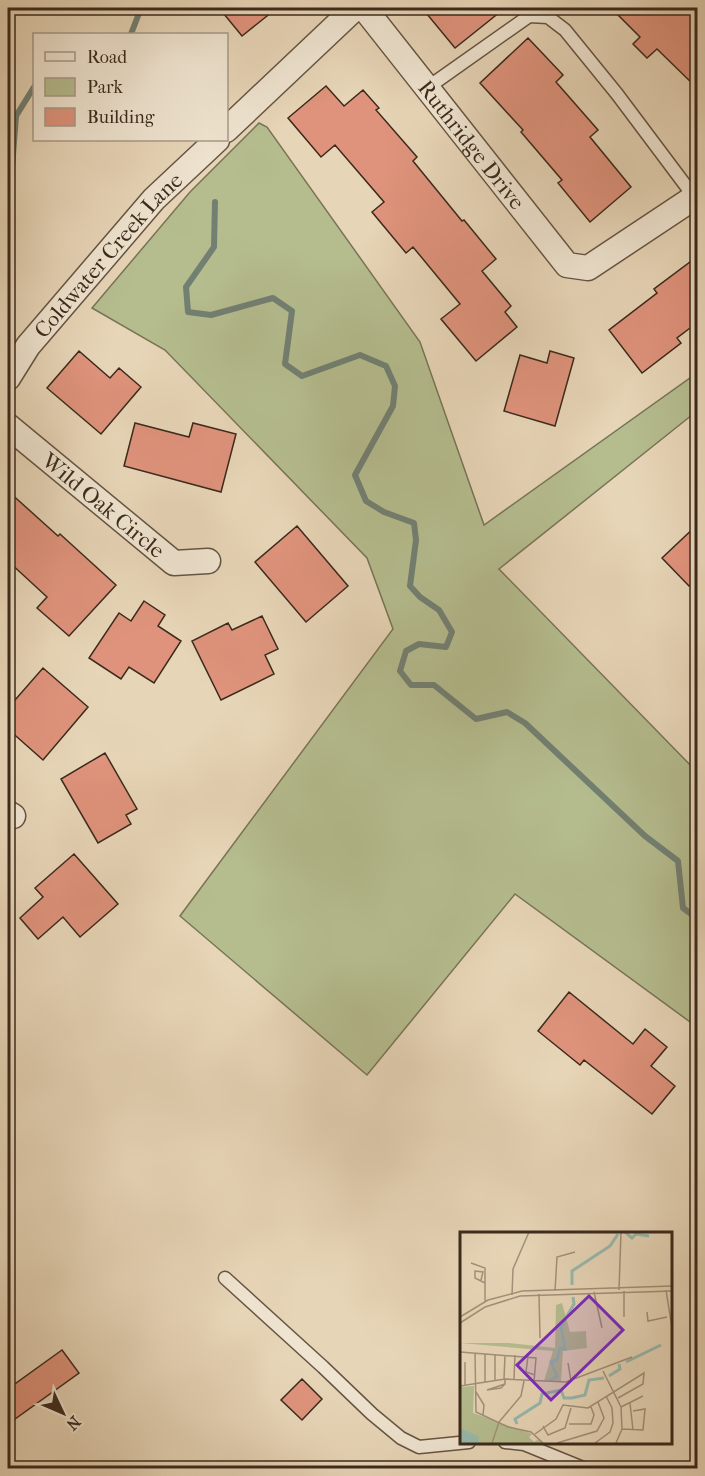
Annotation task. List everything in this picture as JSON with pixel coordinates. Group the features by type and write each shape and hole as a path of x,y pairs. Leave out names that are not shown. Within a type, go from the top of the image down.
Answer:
{"street":[{"path":"228,128 355,8"},
{"name":"Ruthridge Drive","path":"364,8 567,265 588,268 696,196"},
{"name":"Coldwater Creek Lane","path":"8,378 28,346 154,199 216,141"},
{"name":"Wild Oak Circle","path":"8,426 174,563 208,561"}],"lane":[{"path":"427,88 529,16 548,17 565,30 696,196"},
{"path":"225,1278 401,1438 419,1447 460,1443"},
{"path":"514,1443 524,1444 583,1468"}],"green space":[{"path":"259,123 267,127 420,342 484,525 697,373 697,411 499,569 697,772 697,1027 515,894 367,1075 180,916 393,629 367,558 165,350 92,308 190,192"}],"building":[{"path":"219,8 277,8 242,36"},
{"path":"422,8 505,8 455,48"},
{"path":"611,8 698,8 698,89 657,49 647,58 633,44 640,37"},
{"path":"528,38 563,75 556,82 598,130 590,137 631,187 590,222 558,183 562,180 521,132 523,130 480,83"},
{"path":"326,86 344,106 363,90 379,108 376,110 417,157 413,161 496,259 482,271 511,306 505,312 517,327 476,361 441,319 460,304 413,247 406,253 372,212 384,202 335,145 321,157 288,118"},
{"path":"698,256 698,322 677,338 681,343 642,373 609,330 657,293 654,289"},
{"path":"79,351 110,378 119,368 141,387 101,434 47,388"},
{"path":"550,351 574,358 555,426 504,411 520,355 547,363"},
{"path":"135,423 189,437 193,423 236,434 221,492 124,466"},
{"path":"8,491 116,585 69,636 37,608 47,597 8,561"},
{"path":"698,524 698,578 689,586 662,558"},
{"path":"297,526 348,586 306,622 255,562"},
{"path":"144,601 165,615 158,626 181,641 154,683 129,667 121,679 89,658 119,613 131,621"},
{"path":"262,616 278,649 265,655 274,674 221,700 192,641 228,623 232,630"},
{"path":"43,668 88,707 43,760 8,729 8,708"},
{"path":"105,753 137,809 126,815 131,824 98,843 61,779"},
{"path":"74,854 118,904 80,937 63,917 38,939 20,918 43,897 35,888"},
{"path":"569,992 633,1044 645,1029 667,1047 651,1066 675,1086 652,1114 584,1060 580,1065 538,1031"},
{"path":"62,1350 79,1373 8,1424 8,1389"},
{"path":"302,1379 322,1399 302,1420 281,1400"}],"waterway":[{"path":"131,33 141,8"},
{"path":"8,195 16,116 33,89"},
{"path":"215,202 214,247 186,287 188,312 211,315 273,298 292,311 285,364 302,376 360,355 386,366 395,386 393,406 355,475 366,501 384,512 414,523 416,540 410,586 420,597 439,610 452,632 446,647 419,644 406,651 400,671 411,685 434,685 476,719 507,712 525,723 645,836 678,861 683,908 698,919"}]}
